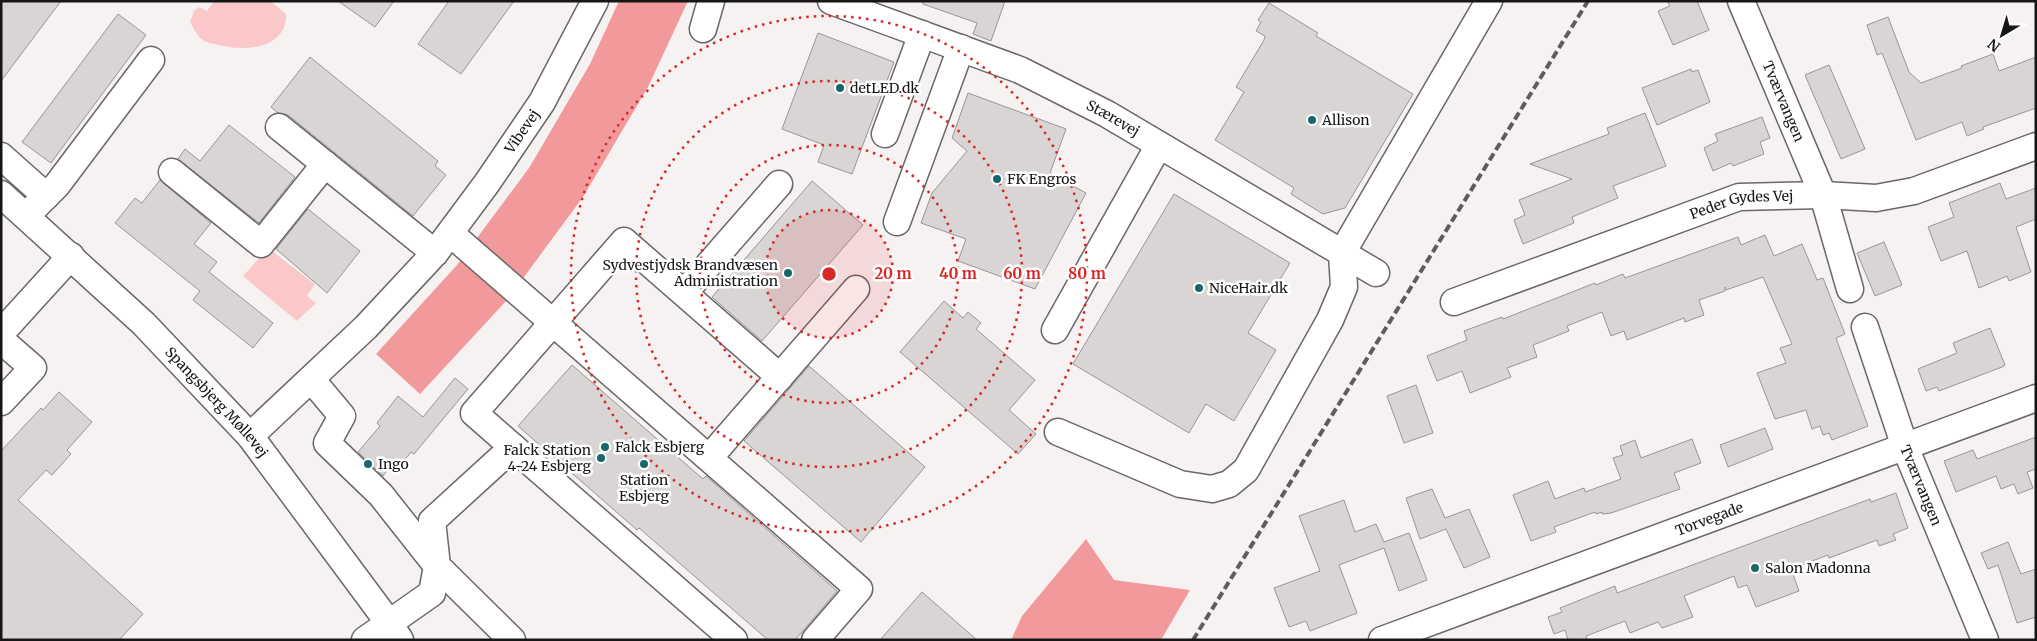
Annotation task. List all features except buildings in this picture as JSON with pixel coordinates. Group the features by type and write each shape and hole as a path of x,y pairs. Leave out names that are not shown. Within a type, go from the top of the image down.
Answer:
{"street":[{"name":"Vibevej","path":"250,436 366,327 435,253 488,183 542,102 595,1"},
{"path":"703,29 711,1"},
{"name":"Stærevej","path":"831,1 1020,70 1108,114 1376,273"},
{"path":"1058,432 1180,484 1212,489 1229,484 1246,470 1330,320 1344,287 1342,253 1490,1"},
{"name":"Tværvangen","path":"1741,1 1823,195 1850,289"},
{"path":"885,134 922,34"},
{"path":"897,222 961,48"},
{"path":"27,216 58,186 151,60"},
{"path":"279,127 435,253"},
{"path":"1055,330 1159,145"},
{"name":"Peder Gydes Vej","path":"1454,302 1739,198 1823,195 1876,198 1914,191 2036,146"},
{"path":"1,156 46,196"},
{"path":"172,172 261,244 325,164"},
{"path":"684,293 779,184"},
{"name":"Spangsbjerg Møllevej","path":"1,194 144,324 250,436 394,631"},
{"path":"450,233 860,588 815,640"},
{"path":"734,640 474,414 624,241 780,377"},
{"path":"1,334 71,256"},
{"path":"710,458 856,289"},
{"name":"Tværvangen","path":"1866,327 1906,447 1985,640"},
{"path":"1,340 33,368 1,402"},
{"path":"311,379 342,416 327,443 381,495 437,566 512,640"},
{"name":"Torvegade","path":"1382,640 2036,398"},
{"path":"365,640 394,631 432,593 437,566 432,521 513,447"}],"shaded area":[{"path":"214,1 270,1 286,14 284,26 280,35 263,45 241,48 206,42 198,35 190,22 194,11 199,7 207,11"},
{"path":"619,1 688,1 648,87 583,197 507,300 420,394 376,354 457,265 529,168 590,64"},
{"path":"268,248 315,284 307,296 316,303 297,321 243,276"},
{"path":"1086,539 1114,580 1190,590 1161,640 1011,640 1022,616"}],"railway":[{"path":"1193,640 1588,1"}],"place":[{"name":"detLED.dk","path":"840,88"},
{"name":"Allison","path":"1312,120"},
{"name":"FK Engros","path":"997,179"},
{"name":"Sydvestjydsk Brandvæsen Administration","path":"788,273"},
{"name":"NiceHair.dk","path":"1199,288"},
{"name":"Falck Esbjerg","path":"605,447"},
{"name":"Falck Station 4-24 Esbjerg","path":"601,458"},
{"name":"Ingo","path":"368,464"},
{"name":"Station Esbjerg","path":"644,464"},
{"name":"Salon Madonna","path":"1755,568"}]}
